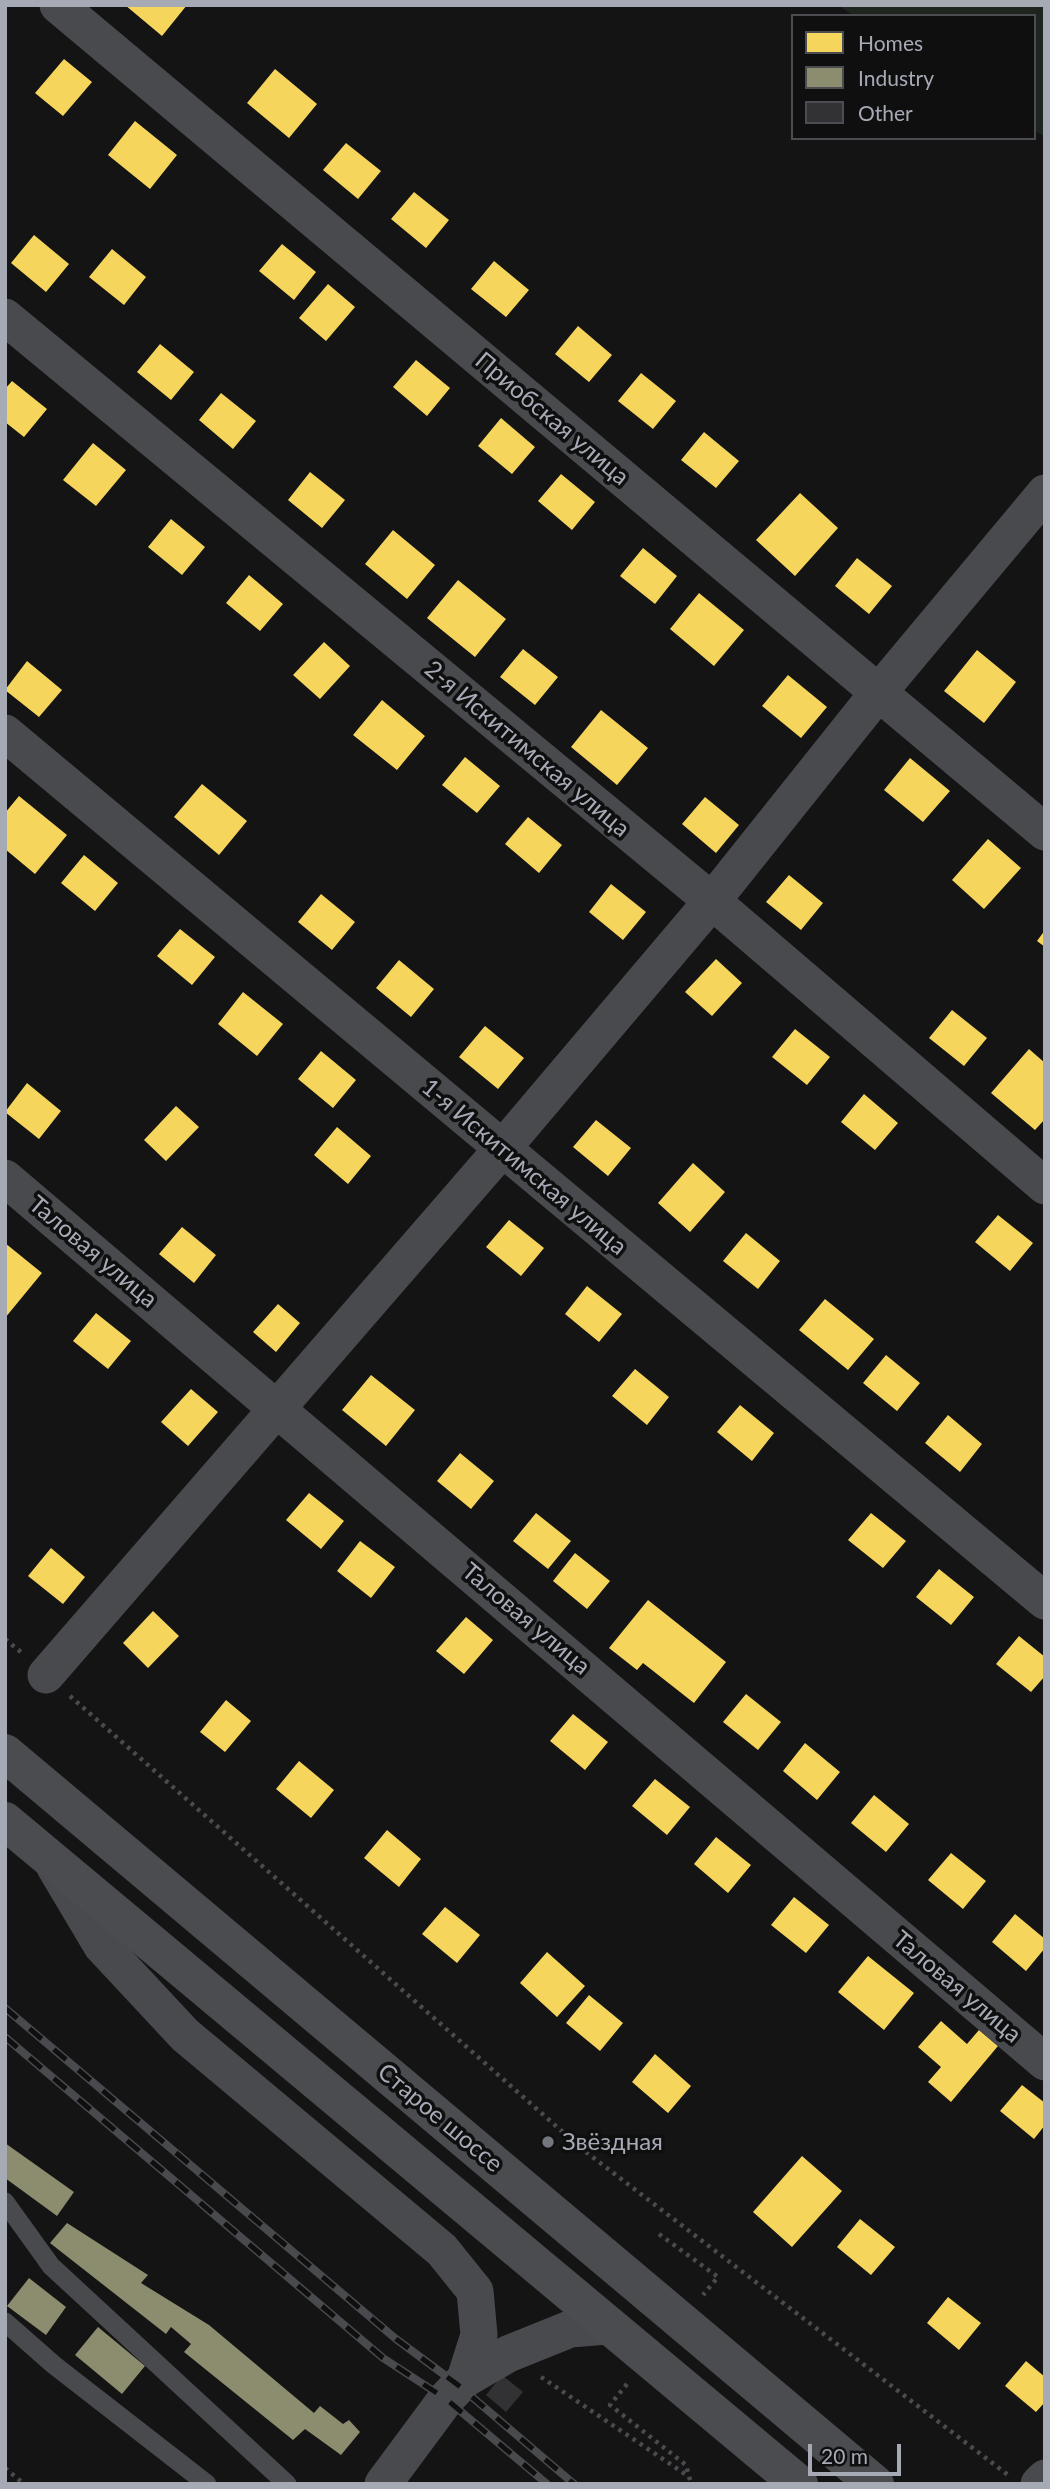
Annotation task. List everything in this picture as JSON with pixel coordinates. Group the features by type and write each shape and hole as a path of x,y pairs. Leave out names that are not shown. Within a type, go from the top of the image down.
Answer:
{"highway":[{"name":"Старое шоссе","path":"5,1753 875,2484"},
{"path":"5,1821 799,2484"}],"street":[{"name":"Приобская улица","path":"58,5 1045,832"},
{"name":"2-я Искитимская улица","path":"5,317 712,901 1045,1186"},
{"path":"46,1675 276,1406 502,1149 712,901 878,693 1045,493"},
{"name":"1-я Искитимская улица","path":"5,733 1045,1601"},
{"name":"Таловая улица","path":"5,1178 1045,2062"},
{"path":"51,1860 102,1946 185,2035 442,2250 475,2291 479,2335 465,2379"},
{"path":"383,2484 446,2399 465,2379 508,2354 570,2329 608,2326"},
{"path":"1024,2480 1045,2478"}],"lane":[{"path":"5,2202 51,2266 287,2484"},
{"path":"5,2322 54,2365 207,2484"}],"path":[{"path":"5,1639 582,2149 1024,2480"},
{"path":"659,2234 719,2277"},
{"path":"508,2354 689,2476"},
{"path":"610,2404 686,2465 691,2484"},
{"path":"5,2468 24,2484"}],"shaded area":[{"path":"838,5 1045,5 1045,137 1036,131 1036,14 851,14"}],"building: Homes":[{"path":"125,5 187,5 162,36"},
{"path":"64,59 92,82 63,116 35,93"},
{"path":"275,69 317,104 289,138 247,103"},
{"path":"135,121 177,155 150,189 108,155"},
{"path":"346,143 381,171 358,199 323,170"},
{"path":"414,192 449,220 426,248 391,219"},
{"path":"34,235 69,264 46,292 11,263"},
{"path":"282,244 316,272 294,300 259,271"},
{"path":"112,249 146,277 124,305 89,277"},
{"path":"494,261 529,290 506,317 471,289"},
{"path":"328,284 355,307 326,341 299,318"},
{"path":"578,326 612,355 589,382 555,354"},
{"path":"160,344 194,372 171,400 137,372"},
{"path":"416,360 450,388 427,416 393,387"},
{"path":"641,373 676,401 653,429 618,401"},
{"path":"12,381 47,409 24,437 5,422 5,389"},
{"path":"221,393 256,421 233,449 199,420"},
{"path":"501,418 535,447 512,474 478,446"},
{"path":"704,432 739,461 716,488 681,460"},
{"path":"93,443 126,470 96,506 63,480"},
{"path":"310,472 345,500 322,528 288,500"},
{"path":"561,474 595,502 572,530 538,501"},
{"path":"800,493 838,528 795,576 756,540"},
{"path":"171,519 205,547 182,575 148,547"},
{"path":"393,530 435,565 407,599 365,564"},
{"path":"643,548 677,576 655,604 620,576"},
{"path":"857,558 892,586 869,614 835,586"},
{"path":"249,575 283,604 260,631 226,603"},
{"path":"458,580 506,619 475,657 427,618"},
{"path":"699,593 744,630 714,666 670,629"},
{"path":"324,642 350,666 320,699 293,675"},
{"path":"523,649 558,677 535,705 500,677"},
{"path":"977,650 1016,682 984,723 944,691"},
{"path":"27,661 62,690 39,717 5,690"},
{"path":"788,675 827,707 801,738 762,706"},
{"path":"382,700 425,736 397,770 353,735"},
{"path":"601,710 648,748 617,785 571,747"},
{"path":"465,757 500,786 477,813 442,785"},
{"path":"910,758 950,791 923,822 884,790"},
{"path":"202,784 247,821 219,855 174,817"},
{"path":"19,796 67,835 35,874 5,849 5,813"},
{"path":"705,797 739,825 716,853 682,824"},
{"path":"528,817 562,845 539,873 505,844"},
{"path":"988,839 1021,868 984,909 952,880"},
{"path":"84,855 118,883 95,911 61,883"},
{"path":"789,875 823,903 801,930 766,902"},
{"path":"611,884 646,912 623,940 589,912"},
{"path":"321,894 355,922 332,950 298,922"},
{"path":"180,929 215,957 192,985 157,956"},
{"path":"1045,930 1045,947 1037,941"},
{"path":"716,959 742,983 712,1016 685,992"},
{"path":"399,960 434,989 411,1017 376,988"},
{"path":"243,992 283,1024 257,1056 218,1024"},
{"path":"952,1010 987,1038 964,1066 929,1038"},
{"path":"485,1026 524,1058 498,1089 459,1057"},
{"path":"795,1029 830,1057 807,1085 772,1057"},
{"path":"1029,1049 1045,1063 1045,1119 1035,1130 991,1093"},
{"path":"321,1051 356,1080 333,1108 298,1079"},
{"path":"27,1083 61,1111 39,1139 5,1112"},
{"path":"864,1094 898,1123 875,1150 841,1122"},
{"path":"176,1106 199,1127 166,1161 144,1140"},
{"path":"596,1120 631,1148 608,1176 573,1147"},
{"path":"337,1127 371,1156 348,1184 314,1155"},
{"path":"693,1163 725,1192 690,1232 658,1203"},
{"path":"998,1215 1033,1243 1010,1271 975,1242"},
{"path":"509,1220 544,1248 521,1276 486,1247"},
{"path":"182,1227 216,1255 194,1283 159,1254"},
{"path":"746,1233 780,1261 758,1289 723,1261"},
{"path":"5,1243 42,1273 5,1318"},
{"path":"587,1286 622,1314 599,1342 565,1314"},
{"path":"825,1299 874,1339 848,1370 799,1330"},
{"path":"278,1304 300,1323 276,1352 253,1332"},
{"path":"96,1313 131,1341 108,1369 73,1341"},
{"path":"886,1355 920,1383 897,1411 863,1383"},
{"path":"635,1369 669,1397 647,1425 612,1396"},
{"path":"371,1375 415,1410 386,1446 342,1410"},
{"path":"191,1389 218,1412 188,1446 161,1422"},
{"path":"740,1405 774,1433 752,1461 717,1432"},
{"path":"948,1415 982,1444 960,1472 925,1443"},
{"path":"460,1453 494,1481 471,1509 437,1481"},
{"path":"309,1493 344,1521 321,1549 286,1520"},
{"path":"536,1513 571,1541 548,1569 513,1541"},
{"path":"871,1513 906,1541 883,1568 848,1540"},
{"path":"360,1541 395,1567 371,1598 337,1571"},
{"path":"51,1548 85,1577 63,1604 28,1576"},
{"path":"575,1553 610,1581 587,1609 553,1581"},
{"path":"939,1569 974,1597 951,1625 916,1597"},
{"path":"648,1600 726,1662 694,1703 643,1663 637,1670 609,1648"},
{"path":"153,1611 179,1636 148,1668 123,1643"},
{"path":"466,1617 493,1640 464,1674 436,1651"},
{"path":"1019,1636 1045,1657 1045,1676 1031,1692 996,1664"},
{"path":"746,1694 781,1722 758,1750 723,1722"},
{"path":"226,1700 251,1721 225,1752 200,1732"},
{"path":"573,1714 608,1742 585,1770 550,1741"},
{"path":"805,1743 840,1772 817,1800 783,1771"},
{"path":"299,1761 334,1790 311,1818 276,1789"},
{"path":"655,1779 690,1807 667,1835 632,1806"},
{"path":"874,1795 909,1824 886,1852 851,1823"},
{"path":"387,1830 421,1859 399,1887 364,1858"},
{"path":"716,1837 751,1865 728,1893 694,1864"},
{"path":"951,1853 986,1881 963,1909 928,1880"},
{"path":"794,1897 829,1925 806,1953 771,1925"},
{"path":"445,1907 480,1935 457,1963 422,1934"},
{"path":"1015,1914 1045,1939 1045,1948 1026,1971 992,1942"},
{"path":"547,1952 585,1986 557,2017 520,1983"},
{"path":"868,1956 914,1993 884,2030 838,1992"},
{"path":"589,1995 623,2023 600,2051 566,2023"},
{"path":"941,2021 967,2044 979,2030 998,2046 951,2102 928,2082 941,2067 918,2047"},
{"path":"655,2054 691,2086 668,2113 632,2082"},
{"path":"1022,2085 1045,2103 1045,2125 1034,2139 1000,2111"},
{"path":"802,2156 842,2191 792,2247 753,2212"},
{"path":"860,2219 895,2247 871,2275 837,2247"},
{"path":"948,2297 981,2323 959,2350 927,2323"},
{"path":"1026,2361 1045,2377 1045,2402 1036,2412 1005,2386"}],"building: Industry":[{"path":"5,2143 74,2192 57,2216 5,2178"},
{"path":"67,2223 148,2275 141,2283 209,2325 314,2413 320,2406 343,2424 349,2420 360,2432 341,2455 305,2429 293,2440 184,2352 191,2344 171,2327 166,2334 50,2243"},
{"path":"29,2278 66,2307 46,2335 7,2306"},
{"path":"98,2327 145,2366 122,2394 75,2355"}],"building: Other":[{"path":"502,2375 523,2392 506,2412 486,2395"}],"railway":[{"path":"5,2008 396,2339 458,2385 574,2484"},
{"path":"5,2037 383,2358 446,2399 547,2484"}],"place":[{"name":"Звёздная","path":"548,2142"}]}
